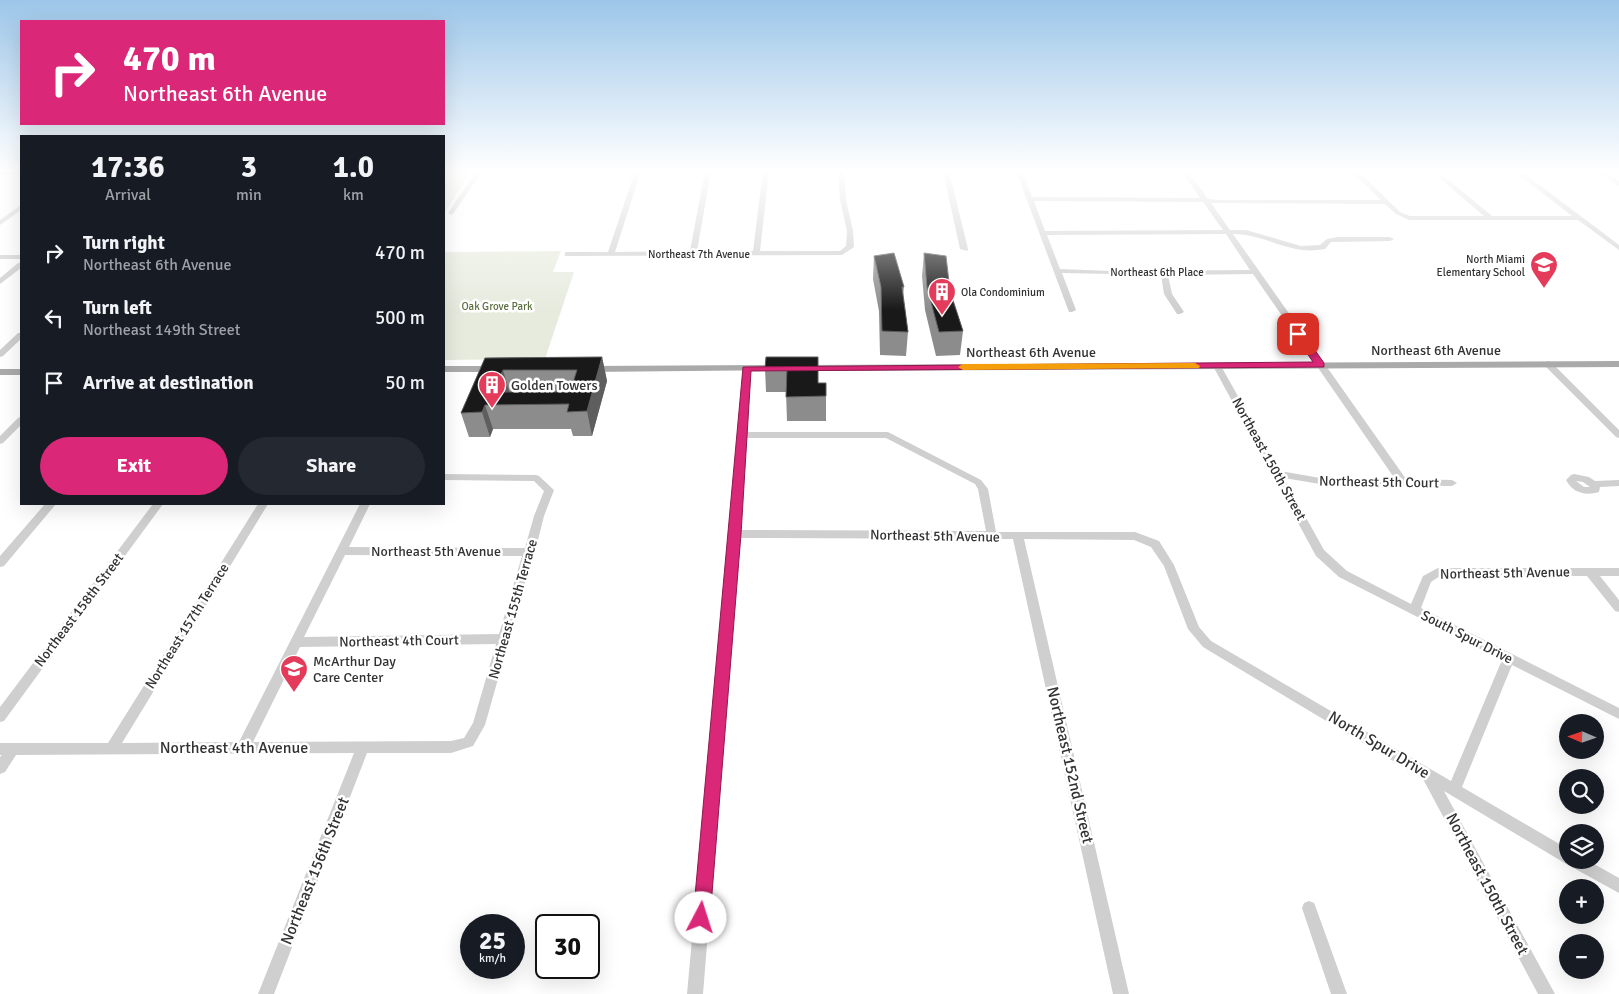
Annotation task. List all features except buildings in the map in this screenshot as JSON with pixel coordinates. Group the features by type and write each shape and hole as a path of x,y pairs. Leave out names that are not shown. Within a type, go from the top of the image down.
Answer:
{"main road":[{"name":"Northeast 6th Avenue","path":"574,369 1619,364"},
{"path":"445,369 506,369"},
{"path":"0,372 20,372"}],"street":[{"path":"610,254 622,217"},
{"path":"693,254 700,217"},
{"path":"756,254 760,217"},
{"name":"Northeast 7th Avenue","path":"568,254 842,253 850,247 850,231 847,217"},
{"path":"957,217 964,249"},
{"path":"1038,217 1072,310"},
{"path":"1217,217 1402,483"},
{"path":"1411,217 1416,219 1580,218 1619,248"},
{"path":"1044,233 1246,232 1257,234 1293,249 1315,249 1322,247 1330,240 1338,239 1390,239"},
{"path":"0,257 20,257"},
{"path":"0,282 20,266"},
{"name":"Northeast 6th Place","path":"1058,271 1255,272"},
{"path":"1164,272 1168,294 1180,312"},
{"path":"0,354 20,336"},
{"path":"1548,364 1619,435"},
{"name":"Northeast 150th Street","path":"1217,366 1320,553"},
{"path":"695,994 735,534 747,369"},
{"path":"0,441 20,421"},
{"path":"742,435 888,435 978,482 983,489 992,536"},
{"name":"Northeast 5th Court","path":"1277,474 1326,482 1452,483"},
{"name":"Northeast 155th Terrace","path":"445,477 536,478 549,490 479,725 468,742"},
{"path":"1593,484 1619,483"},
{"path":"0,563 50,505"},
{"name":"Northeast 158th Street","path":"0,716 157,505"},
{"name":"Northeast 157th Terrace","path":"111,749 262,505"},
{"path":"243,748 364,505"},
{"name":"Northeast 5th Avenue","path":"735,534 1018,537 1135,536 1154,544 1169,565 1194,629"},
{"name":"Northeast 152nd Street","path":"1018,537 1121,994"},
{"name":"Northeast 5th Avenue","path":"341,551 530,552"},
{"name":"South Spur Drive","path":"1320,553 1342,574 1619,714"},
{"name":"Northeast 5th Avenue","path":"1414,611 1427,579 1438,572 1619,572"},
{"path":"1590,572 1619,608"},
{"name":"North Spur Drive","path":"1194,629 1207,644 1559,852"},
{"name":"Northeast 4th Court","path":"295,642 503,640"},
{"name":"Northeast 150th Street","path":"1454,790 1509,658"},
{"name":"Northeast 4th Avenue","path":"7,749 451,747 468,742"},
{"name":"Northeast 156th Street","path":"266,994 364,748"},
{"path":"0,768 7,749"},
{"name":"Northeast 150th Street","path":"1428,774 1547,994"},
{"path":"1589,869 1619,886"},
{"path":"1309,908 1339,994"}],"green space":[{"name":"Oak Grove Park","path":"561,251 553,272 574,272 545,359 445,360 445,252"}],"slow traffic":[{"path":"963,367 1195,366"}],"place":[{"name":"North Miami Elementary School","path":"1544,289"},
{"name":"Ola Condominium","path":"942,316"},
{"name":"Golden Towers","path":"492,409"},
{"name":"McArthur Day Care Center","path":"294,693"}],"route":[{"path":"701,918 735,534 747,369 1320,365 1298,334"}]}
